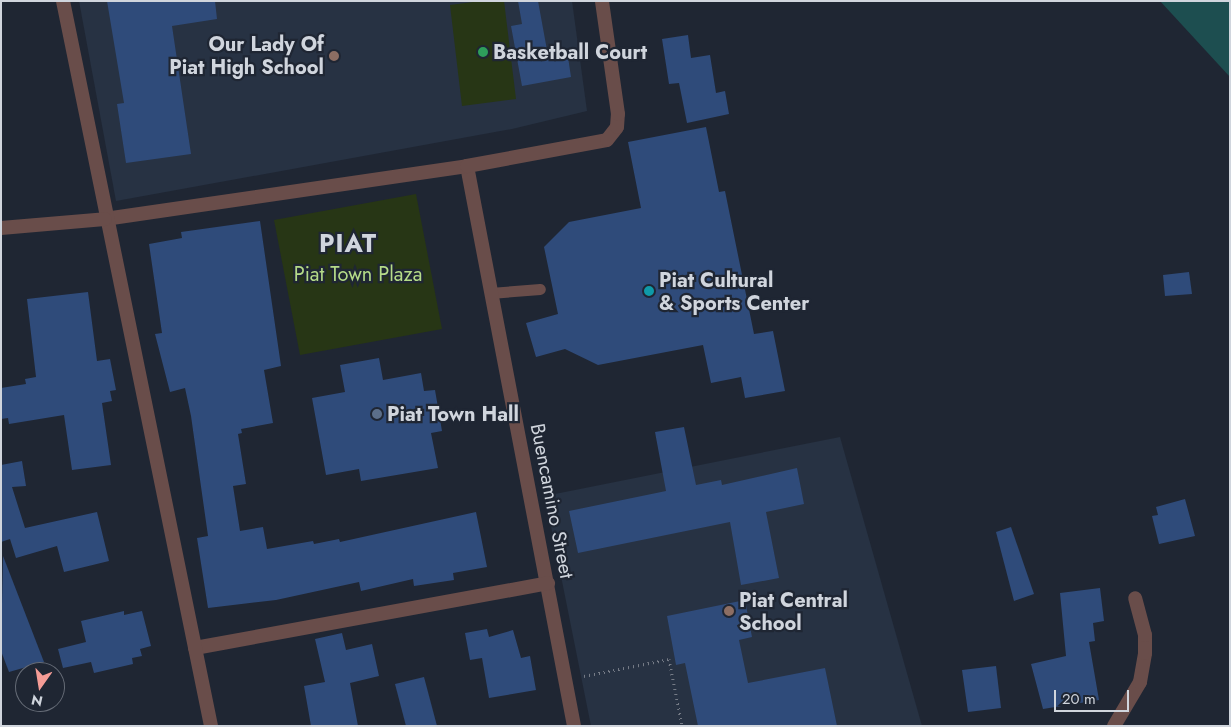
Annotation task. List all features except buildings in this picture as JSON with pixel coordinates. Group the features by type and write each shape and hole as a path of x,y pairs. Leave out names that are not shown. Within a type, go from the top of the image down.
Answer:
{"street":[{"path":"63,1 105,219 211,726"},
{"path":"1,228 105,219 467,166 607,140 614,134 618,114 602,1"},
{"name":"Buencamino Street","path":"467,166 574,726"},
{"path":"195,648 548,583"},
{"path":"1114,726 1140,682 1145,653 1145,635 1135,598"}],"lane":[{"path":"490,293 540,289"}],"path":[{"path":"565,680 669,659 682,726"}],"shaded area":[{"name":"Our Lady Of Piat High School","path":"79,1 572,1 587,111 512,129 116,201"},
{"path":"1160,1 1230,1 1230,77"},
{"name":"Piat Central School","path":"840,437 922,726 591,726 545,496"}],"green space":[{"name":"Basketball Court","path":"481,1 504,1 516,99 462,106 450,5"},
{"name":"Piat Town Plaza","path":"416,194 442,329 300,355 274,220"}],"place":[{"name":"Basketball Court","path":"483,52"},
{"name":"Our Lady Of Piat High School","path":"334,56"},
{"name":"Piat Cultural & Sports Center","path":"649,291"},
{"name":"Piat Town Hall","path":"377,414"},
{"name":"Piat Central School","path":"729,611"}],"district":[{"name":"PIAT","path":"348,243"}]}
